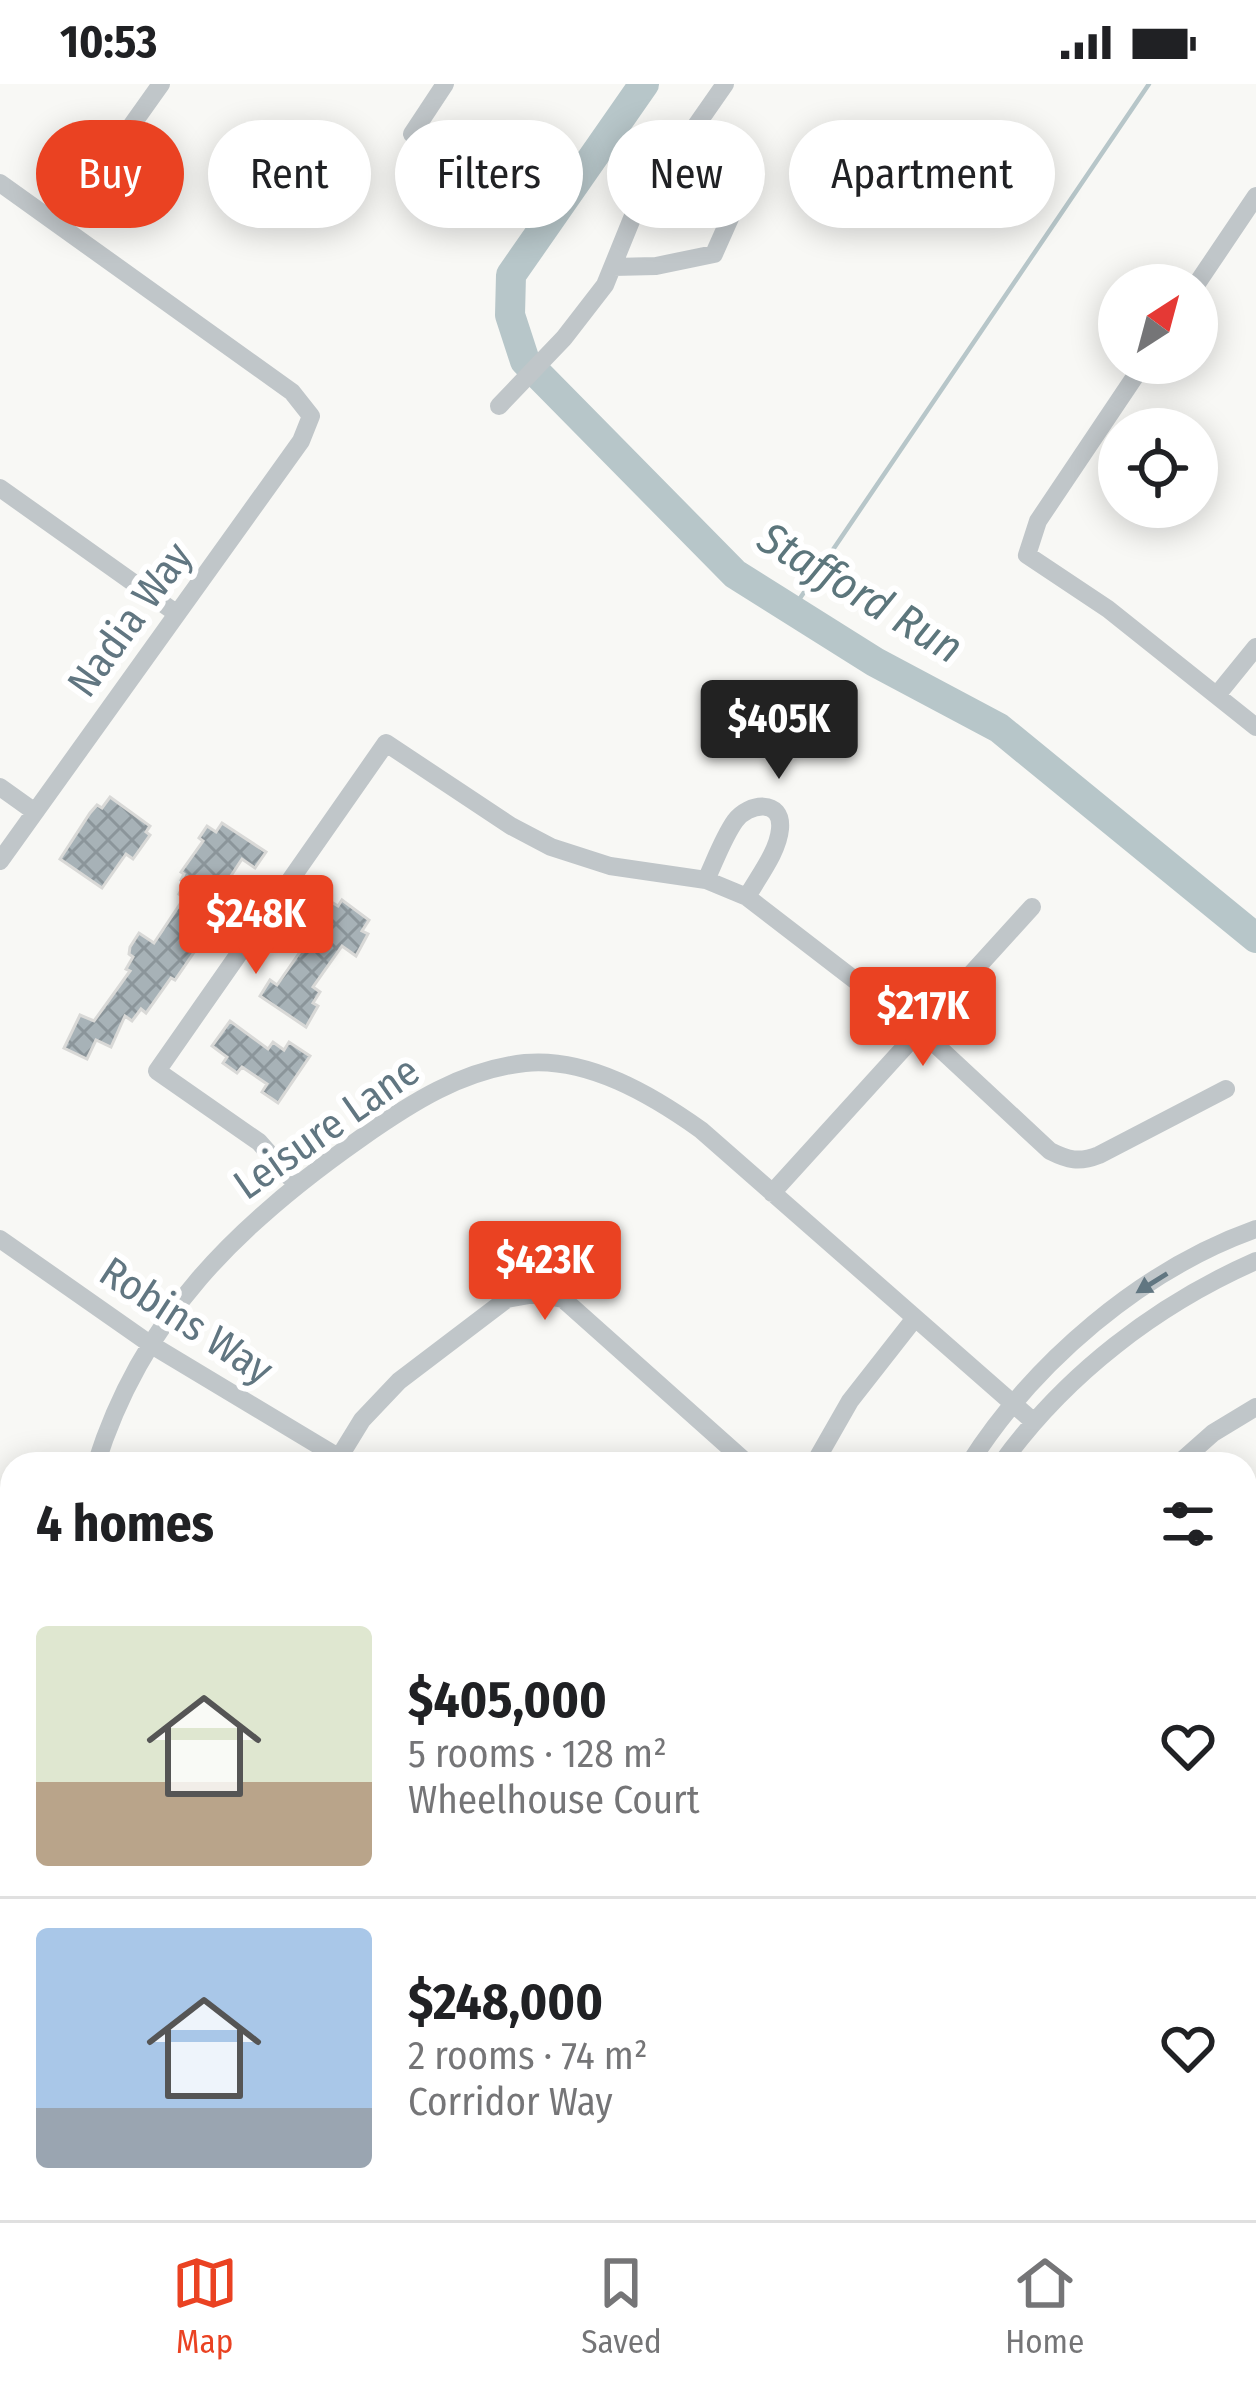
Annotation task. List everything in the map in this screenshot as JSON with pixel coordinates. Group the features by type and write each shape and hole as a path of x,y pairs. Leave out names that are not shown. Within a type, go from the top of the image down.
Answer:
{"street":[{"path":"135,120 161,84"},
{"path":"421,120 445,84"},
{"path":"700,120 724,84"},
{"path":"0,183 36,209"},
{"path":"1210,264 1256,196"},
{"name":"Nadia Way","path":"0,861 301,441 311,416 292,392 63,228"},
{"path":"499,406 564,338 605,285 628,228"},
{"path":"613,267 656,266 714,254 726,228"},
{"path":"1130,384 1038,521 1027,556 1108,608 1256,728"},
{"path":"0,488 176,613"},
{"path":"1217,695 1256,647"},
{"path":"295,1183 259,1142 158,1071 386,742 511,826 551,847 610,866 706,880 748,897 920,1031 1050,1151 1066,1160 1099,1155 1226,1089"},
{"path":"0,787 35,812"},
{"path":"706,880 734,822 746,809 760,804 772,809 780,831 748,897"},
{"path":"772,1192 1032,907"},
{"name":"Leisure Lane","path":"100,1452 150,1344 224,1249 295,1183 410,1104 448,1084 529,1063 609,1078 663,1102 701,1130 1034,1422"},
{"path":"978,1452 1015,1403 1112,1311 1148,1285 1249,1232 1255,1264 1207,1284 1140,1327 1063,1390 1010,1452"},
{"name":"Robins Way","path":"0,1239 150,1344 323,1452"},
{"path":"341,1452 362,1420 399,1381 507,1299 535,1294 562,1299 734,1452"},
{"path":"821,1452 850,1401 915,1318"},
{"path":"1192,1452 1256,1407"}],"building":[{"path":"110,797 150,826 146,832 150,835 133,859 126,854 102,888 60,859 90,813"},
{"path":"222,823 266,852 255,868 242,859 227,882 238,890 227,905 222,901 204,925 210,929 146,1013 141,1009 132,1021 125,1016 111,1047 96,1040 87,1059 64,1048 80,1015 94,1021 130,971 126,969 133,957 130,947 139,933 154,943 184,898 179,894 185,882 181,872 203,841 199,838 207,826 216,832"},
{"path":"342,900 369,920 362,931 368,934 356,956 342,946 313,987 320,992 313,1003 318,1006 306,1027 260,996 270,980 277,985 302,949 296,944 320,909 326,913"},
{"path":"230,1021 268,1049 273,1042 284,1050 289,1042 310,1056 278,1103 262,1092 267,1084 242,1067 237,1073 212,1046"}],"waterway":[{"name":"Stafford Run","path":"644,84 511,275 510,315 525,361 735,574 875,662 999,728 1256,938"},
{"path":"792,610 1149,84"}]}
